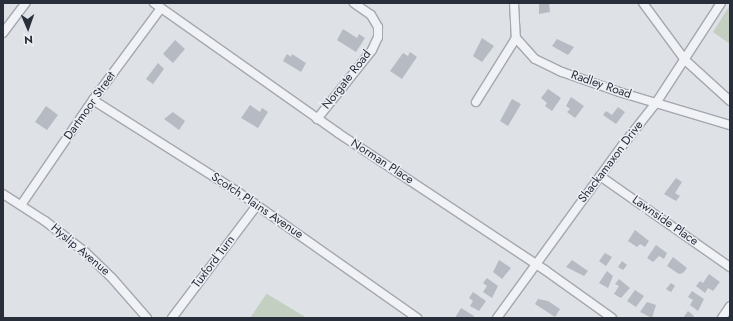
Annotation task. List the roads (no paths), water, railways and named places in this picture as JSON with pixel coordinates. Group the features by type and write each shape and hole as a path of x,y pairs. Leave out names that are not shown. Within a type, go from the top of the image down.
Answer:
{"street":[{"path":"3,33 26,3"},
{"name":"Norman Place","path":"154,3 317,119 536,264 612,318"},
{"name":"Norgate Road","path":"317,119 372,50 378,37 378,27 370,15 354,3"},
{"path":"476,102 516,38 514,3"},
{"path":"643,3 685,60 730,101"},
{"name":"Shackamaxon Drive","path":"497,318 600,176 656,103 721,3"},
{"name":"Dartmoor Street","path":"21,205 93,100 161,8"},
{"name":"Radley Road","path":"516,38 535,59 562,72 656,103 730,125"},
{"name":"Scotch Plains Avenue","path":"93,100 257,205 417,318"},
{"name":"Lawnside Place","path":"600,176 730,267"},
{"name":"Hyslip Avenue","path":"3,194 21,205 85,252 112,278 147,318"},
{"name":"Tuxford Turn","path":"172,318 257,205"},
{"path":"722,318 730,306"}]}
